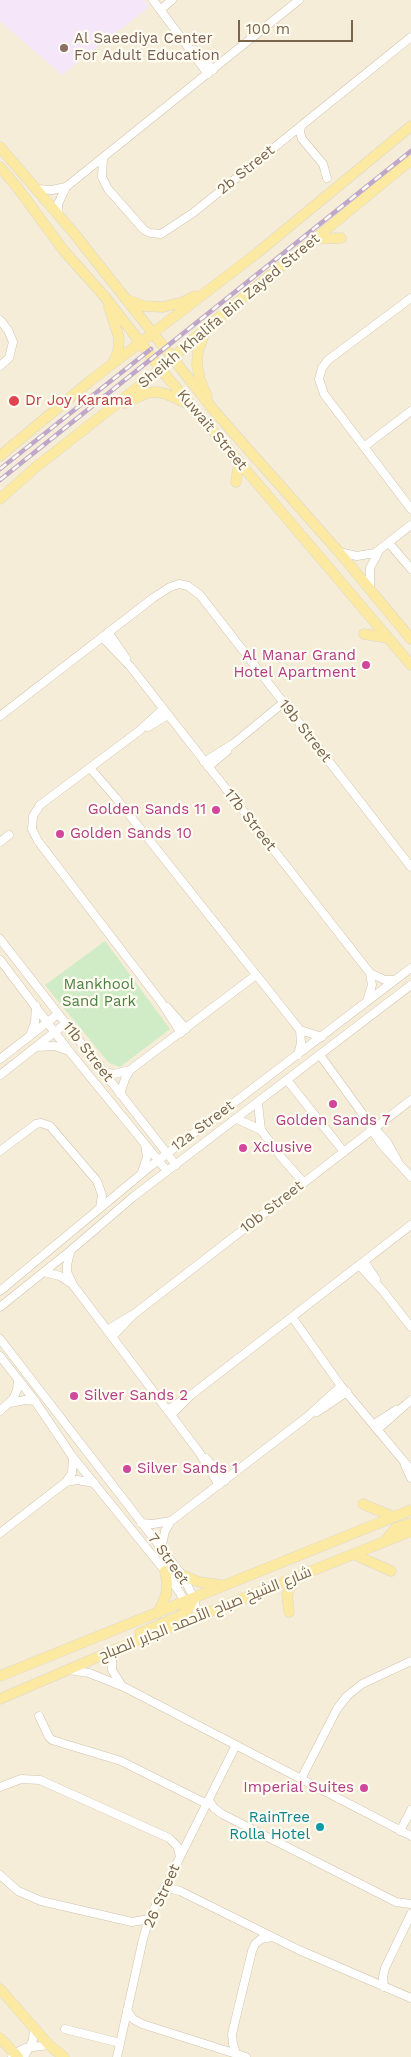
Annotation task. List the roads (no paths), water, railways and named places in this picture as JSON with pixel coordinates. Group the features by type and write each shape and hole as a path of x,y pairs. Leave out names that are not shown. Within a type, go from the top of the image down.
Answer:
{"main road":[{"name":"Sheikh Khalifa Bin Zayed Street","path":"0,456 113,364 212,289 411,126"},
{"name":"Kuwait Street","path":"0,147 73,232 216,413 339,552 411,639"},
{"name":"Sheikh Khalifa Bin Zayed Street","path":"0,499 36,467 161,369 207,327 411,160"},
{"name":"Kuwait Street","path":"0,167 64,251 105,297 161,369 411,665"},
{"path":"49,230 65,243 72,240 73,232"},
{"path":"315,239 341,238"},
{"path":"127,300 143,306 163,307 183,302 212,289"},
{"path":"105,297 119,338 118,352 113,364"},
{"path":"207,327 198,351 197,365 200,380 216,413"},
{"path":"110,409 143,395 156,392 191,405"},
{"path":"236,482 239,462"},
{"path":"364,634 388,638"},
{"path":"363,1504 394,1517"},
{"name":"شارع الشيخ صباح الأحمد الجابر الصباح","path":"0,1676 158,1613 189,1603 225,1585 410,1509"},
{"path":"384,1542 396,1528 411,1523"},
{"name":"شارع الشيخ صباح الأحمد الجابر الصباح","path":"0,1699 114,1650 198,1618 411,1531"},
{"path":"353,1554 391,1570"},
{"path":"158,1613 166,1595 165,1571"},
{"path":"182,1576 199,1582 225,1585"},
{"path":"288,1612 287,1594 297,1577"},
{"path":"114,1650 127,1639 173,1620 189,1603"},
{"path":"0,1989 49,2045 64,2057"},
{"path":"0,2038 17,2056"}],"street":[{"path":"172,0 158,4 182,39 195,49 210,72"},
{"path":"58,216 60,198 66,187 299,0"},
{"name":"2b Street","path":"103,158 102,177 108,188 144,230 150,233 161,234 193,213 411,37"},
{"path":"301,126 302,139 323,164 327,178"},
{"path":"38,189 52,190 66,187"},
{"path":"411,298 333,356 322,368 319,379 321,390 411,509"},
{"path":"0,320 8,330 13,342 9,358 0,366"},
{"path":"365,446 411,411"},
{"path":"339,552 357,556 369,555 380,550 411,525"},
{"path":"389,543 411,569"},
{"path":"370,589 370,568 380,550"},
{"name":"19b Street","path":"105,634 170,587 184,585 193,588 200,594 411,867"},
{"path":"0,716 105,634"},
{"name":"17b Street","path":"105,634 370,973"},
{"path":"206,765 261,722 285,706"},
{"path":"165,712 36,810 32,829 38,841 184,1031"},
{"path":"92,766 300,1030 301,1042 298,1055"},
{"path":"0,842 9,835"},
{"name":"11b Street","path":"0,939 176,1165"},
{"name":"11b Street","path":"0,960 69,1051 167,1171"},
{"name":"12a Street","path":"0,1291 158,1160 411,968"},
{"path":"367,1001 371,990 370,973 380,978 396,980"},
{"path":"103,1072 114,1074 130,1070 258,977"},
{"name":"12a Street","path":"0,1307 133,1197 258,1104 411,984"},
{"path":"30,1034 36,1018 36,1006"},
{"path":"0,1059 58,1014"},
{"path":"0,1075 65,1024"},
{"path":"300,1030 322,1037"},
{"path":"32,1048 50,1045 69,1051"},
{"path":"320,1055 374,1129 382,1145 398,1160 411,1177"},
{"path":"120,1094 130,1070"},
{"path":"287,1080 344,1152"},
{"name":"10b Street","path":"107,1330 134,1314 411,1100"},
{"path":"258,1104 258,1117 262,1130 301,1184"},
{"path":"237,1119 262,1130"},
{"path":"0,1151 36,1124 41,1123 50,1126 97,1181 102,1195 99,1210"},
{"path":"157,1140 168,1143 180,1143"},
{"path":"142,1173 147,1157 144,1142"},
{"path":"169,1412 410,1226"},
{"path":"70,1251 67,1272 73,1285 222,1483"},
{"path":"361,1263 411,1327"},
{"path":"44,1272 60,1276 73,1285"},
{"name":"10b Street","path":"112,1337 134,1314"},
{"path":"289,1319 411,1470"},
{"name":"7 Street","path":"0,1340 182,1576 189,1603 198,1618"},
{"name":"7 Street","path":"0,1356 72,1456 165,1571 198,1618"},
{"path":"0,1411 16,1395 18,1380"},
{"path":"161,1549 163,1537 171,1521 344,1389"},
{"path":"10,1403 24,1400 34,1401"},
{"path":"376,1426 411,1400"},
{"path":"0,1533 66,1482 72,1473 72,1456"},
{"path":"402,1459 411,1478"},
{"path":"66,1482 77,1480 94,1483"},
{"path":"141,1523 153,1524 171,1521"},
{"path":"114,1650 112,1670 115,1677 124,1687"},
{"path":"301,1779 337,1709 347,1696 362,1684 411,1661"},
{"path":"67,1670 89,1673 124,1687 411,1836"},
{"path":"39,1716 52,1740 121,1761 208,1802 222,1814 396,1902 411,1904"},
{"name":"26 Street","path":"118,2057 127,2010 149,1919 236,1745"},
{"path":"0,1787 21,1779 40,1780 169,1838 177,1846 180,1856"},
{"path":"400,1831 411,1810"},
{"path":"0,1875 18,1891 41,1902 132,1922 149,1919"},
{"path":"161,1893 172,1889 180,1891 272,1937 411,1998"},
{"path":"384,1987 385,1968 411,1914"},
{"path":"236,2054 232,2034 252,1951 255,1944 261,1939 272,1937"},
{"path":"127,2010 133,2019 142,2024 246,2057"},
{"path":"29,2048 33,2040 34,2027"},
{"path":"65,2029 120,2043"},
{"path":"17,2056 29,2048 49,2045"}],"railway":[{"path":"0,480 411,151"},
{"path":"0,469 151,349"}],"place":[{"name":"Al Saeediya Center For Adult Education","path":"64,48"},
{"name":"Dr Joy Karama","path":"14,401"},
{"name":"Al Manar Grand Hotel Apartment","path":"366,665"},
{"name":"Golden Sands 11","path":"216,810"},
{"name":"Golden Sands 10","path":"60,834"},
{"name":"Golden Sands 7","path":"333,1104"},
{"name":"Xclusive","path":"243,1148"},
{"name":"Silver Sands 2","path":"74,1396"},
{"name":"Silver Sands 1","path":"127,1469"},
{"name":"Imperial Suites","path":"364,1788"},
{"name":"RainTree Rolla Hotel","path":"320,1827"}],"park label":[{"name":"Mankhool Sand Park","path":"99,994"}]}
